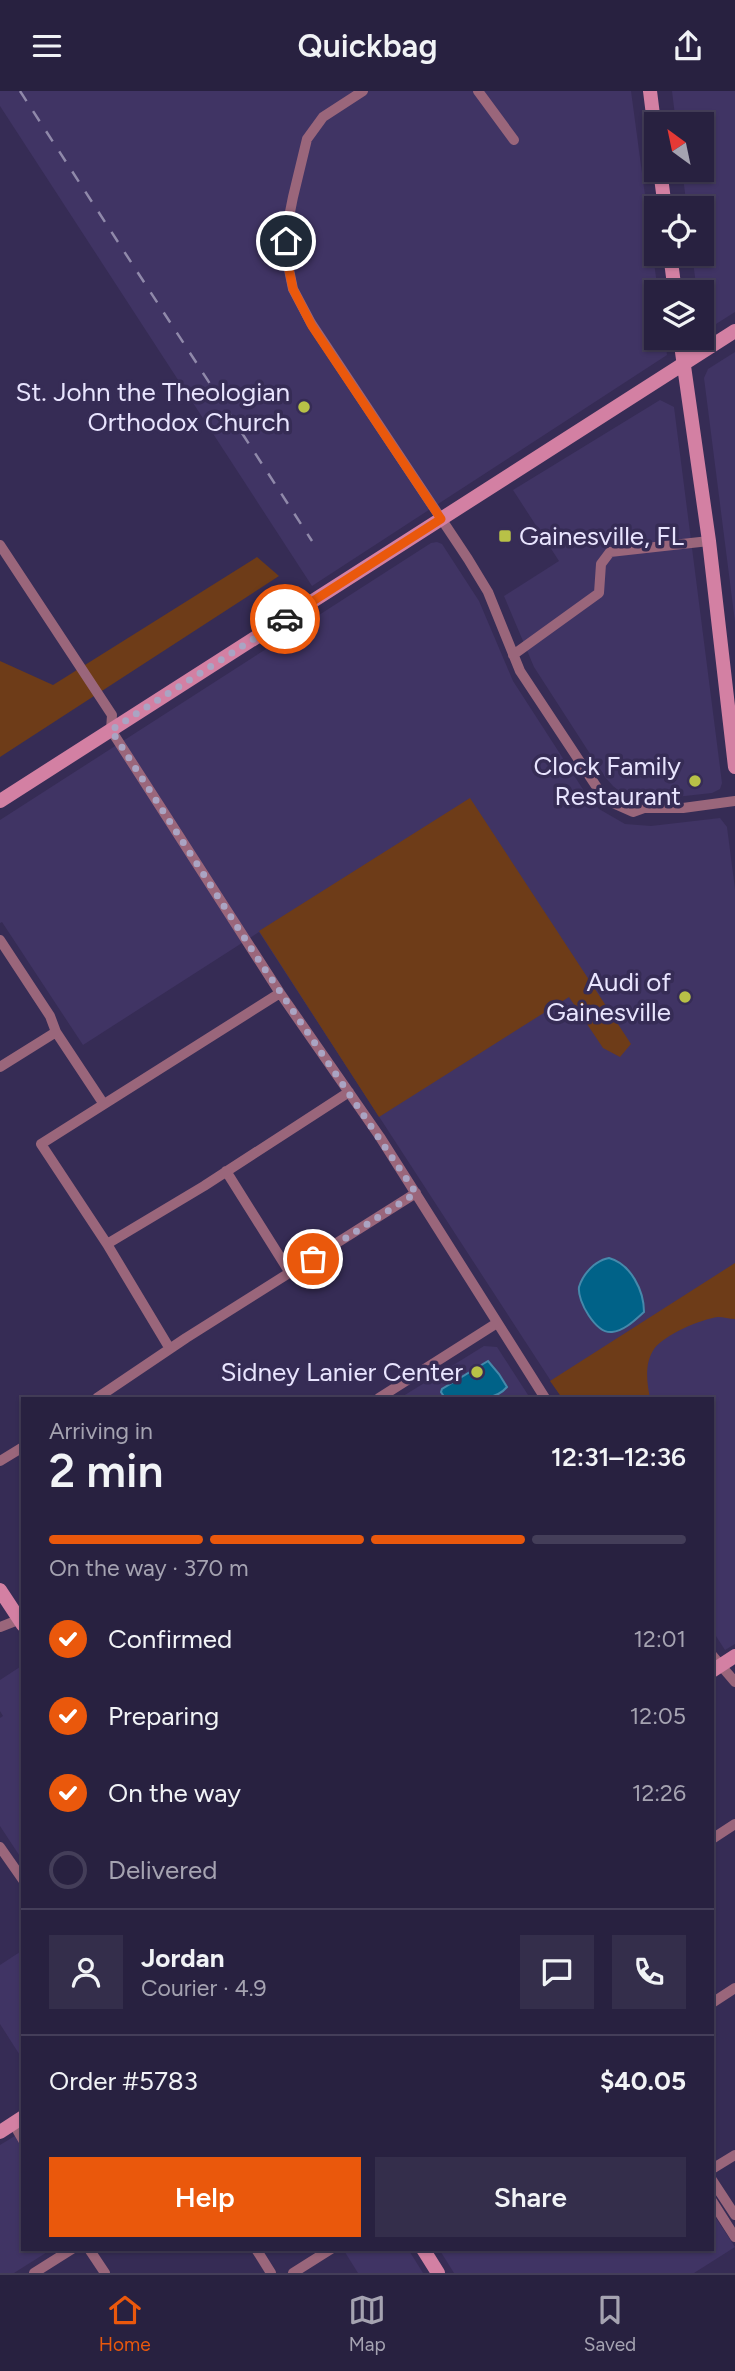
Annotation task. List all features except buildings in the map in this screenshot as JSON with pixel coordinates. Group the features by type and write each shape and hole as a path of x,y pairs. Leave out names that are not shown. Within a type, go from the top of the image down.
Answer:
{"main road":[{"path":"650,91 653,112"},
{"path":"0,801 735,331"},
{"path":"681,350 709,541 735,767"},
{"path":"0,1590 21,1620"},
{"path":"715,1664 735,1656"},
{"path":"424,2251 438,2273"}],"street":[{"path":"363,91 323,117 307,139 287,227 286,255 293,289 312,326 488,593 520,671 600,792 607,799 633,812 644,808 683,808 735,801"},
{"path":"478,91 513,140"},
{"path":"513,655 600,593 601,564 610,552 709,541"},
{"path":"0,545 113,715 111,730 280,993 416,1193 544,1397"},
{"path":"0,940 103,1103"},
{"path":"170,1349 107,1244 41,1144 280,993"},
{"path":"0,1067 56,1032"},
{"path":"107,1244 349,1092"},
{"path":"226,1171 290,1273"},
{"path":"98,1397 416,1193"},
{"path":"382,1397 497,1323"},
{"path":"0,1461 21,1448"},
{"path":"0,1627 21,1621"},
{"path":"715,1664 735,1682"},
{"path":"714,1838 735,1824"},
{"path":"0,1847 21,1877"},
{"path":"714,2002 735,1988"},
{"path":"714,2168 735,2155"},
{"path":"714,2183 735,2215"},
{"path":"714,2204 735,2237"},
{"path":"34,2273 69,2251"},
{"path":"90,2251 105,2273"},
{"path":"257,2251 271,2273"},
{"path":"293,2273 328,2251"}],"shaded area":[{"path":"0,91 631,91 645,196 644,266 655,266 656,280 644,280 644,350 666,350 667,355 312,586 0,106"},
{"path":"672,91 735,91 735,312 716,324 714,280 695,280 694,266 714,266 714,196 685,196 684,182 714,182 714,112 675,112"},
{"path":"735,352 735,622 704,378 708,369"},
{"path":"660,400 674,407 722,783 720,789 712,793 639,801 624,795 605,777 534,667 504,596 559,561 513,490"},
{"path":"431,543 442,544 479,601 513,681 586,794 599,809 625,824 651,826 720,818 727,827 735,889 735,1644 725,1650 714,1633 714,1397 561,1397 259,932 83,1045 2,922 0,923 0,820"},
{"path":"257,557 279,576 0,757 0,661 53,685"},
{"path":"470,798 631,1044 620,1057 603,1048 569,997 379,1117 259,931"},
{"path":"735,1263 735,1319 718,1317 702,1321 674,1333 659,1344 651,1355 648,1367 650,1397 561,1397 550,1381"},
{"name":"Sidney Lanier Center","path":"484,1346 497,1347 529,1397 402,1397"},
{"path":"21,1666 21,1858 0,1826 0,1718 3,1716 0,1711 0,1680"},
{"path":"21,1951 21,2057 0,2024 0,1965"},
{"path":"21,2132 21,2251 49,2251 14,2273 0,2273 0,2145"},
{"path":"714,2215 735,2247 694,2273 454,2273 440,2251 714,2251"},
{"path":"344,2251 409,2251 423,2273 358,2273"}],"water":[{"path":"609,1258 624,1266 635,1279 642,1296 644,1312 625,1327 612,1332 600,1328 594,1322 584,1308 579,1293 580,1283 587,1272 600,1261"},
{"path":"488,1361 507,1387 490,1397 444,1397 442,1389"}],"railway":[{"path":"20,91 312,541"}],"way so far":[{"path":"285,619 111,730 280,993 416,1193 313,1259"}],"place":[{"name":"St. John the Theologian Orthodox Church","path":"304,407"},
{"name":"Gainesville, FL","path":"505,536"},
{"name":"Clock Family Restaurant","path":"695,781"},
{"name":"Audi of Gainesville","path":"685,997"},
{"name":"Sidney Lanier Center","path":"477,1372"}],"route":[{"path":"285,619 441,519 312,326 293,289 286,241"}]}
